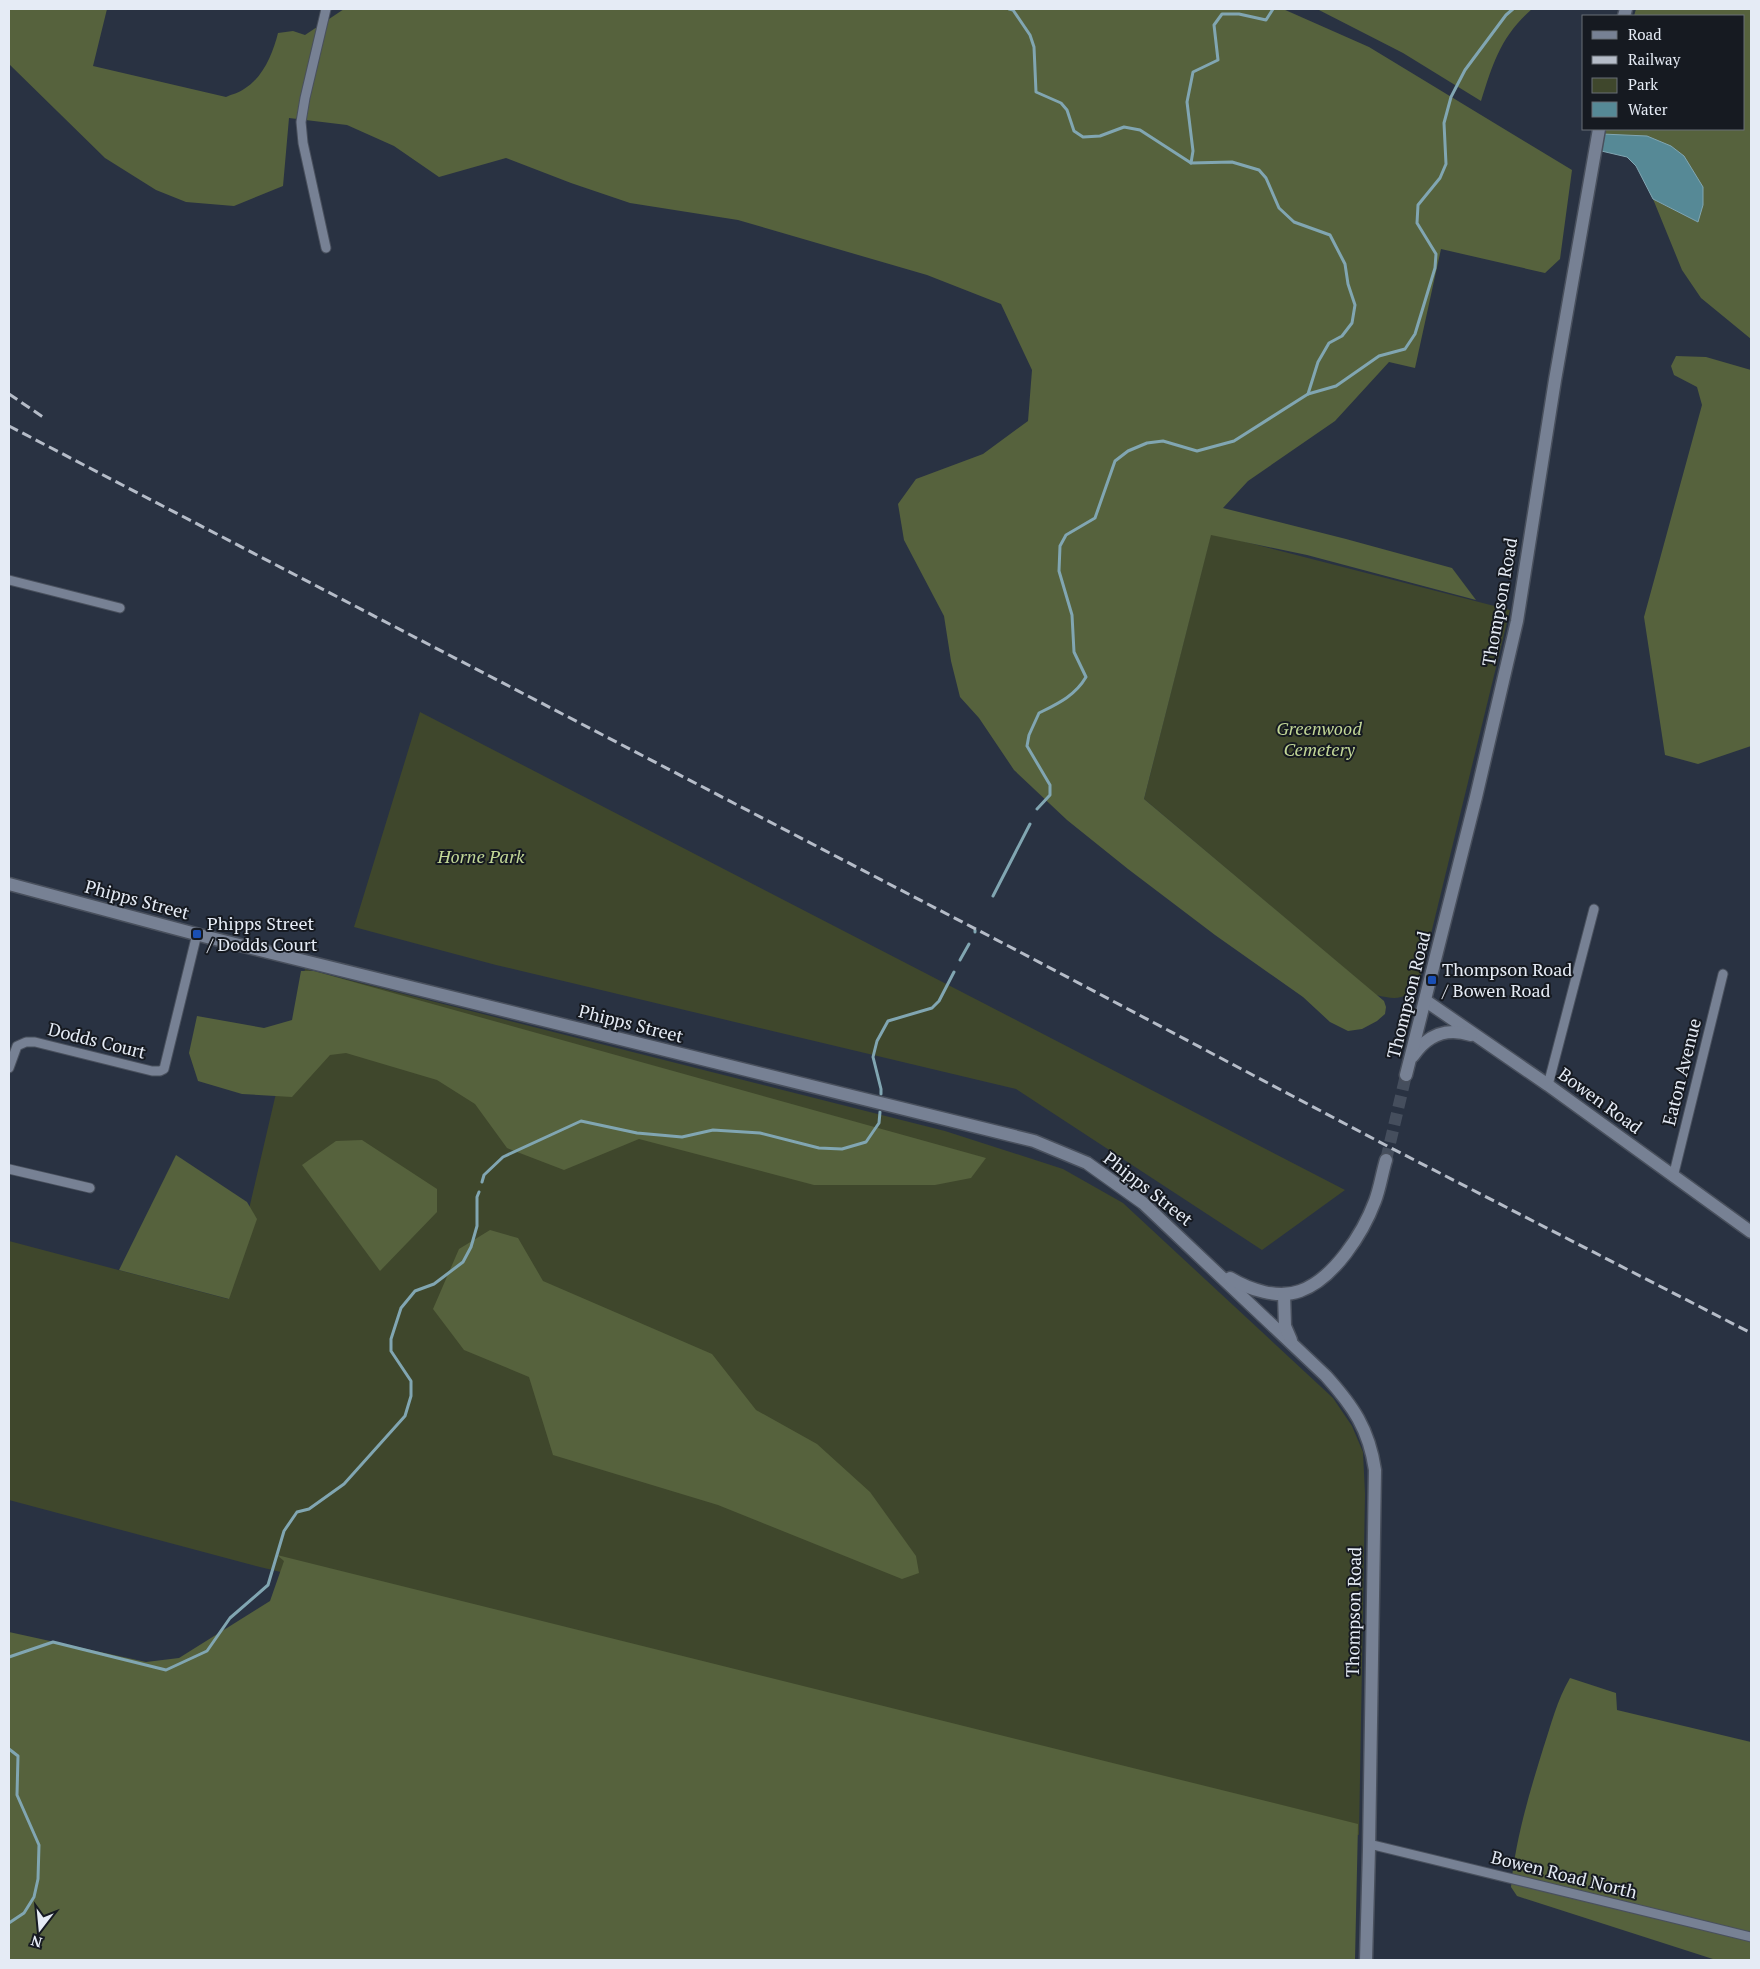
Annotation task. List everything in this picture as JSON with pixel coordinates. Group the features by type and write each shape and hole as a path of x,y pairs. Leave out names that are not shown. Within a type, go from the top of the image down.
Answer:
{"main road":[{"name":"Thompson Road","path":"1491,1045 1464,1033 1439,1033 1417,1049 1407,1072 1426,1001 1517,621 1555,380 1599,130"},
{"name":"Phipps Street","path":"9,884 197,934 1034,1140 1088,1164 1110,1178 1143,1202 1211,1266"},
{"name":"Bowen Road","path":"1426,1001 1548,1085 1751,1232"},
{"path":"1211,1266 1241,1285 1268,1293 1284,1294 1300,1291 1316,1282 1345,1254 1370,1211 1377,1194 1386,1160"},
{"path":"1211,1266 1294,1345"},
{"name":"Thompson Road","path":"1284,1294 1285,1326 1294,1345 1349,1401 1362,1424 1372,1449 1375,1470 1366,1960"}],"street":[{"path":"326,9 306,91 301,122 303,143 326,248"},
{"path":"9,580 120,608"},
{"path":"1548,1085 1594,909"},
{"name":"Dodds Court","path":"9,1068 17,1046 26,1042 34,1042 152,1071 164,1069 197,934"},
{"name":"Eaton Avenue","path":"1673,1177 1723,974"},
{"path":"9,1168 90,1188"},
{"name":"Bowen Road North","path":"1369,1844 1751,1937"}],"green space":[{"name":"Greenwood Cemetery","path":"1211,533 1510,610 1419,983 1415,989 1405,996 1389,998 1376,995 1144,799"},
{"name":"Horne Park","path":"420,712 1345,1190 1262,1250 1016,1089 496,965 354,927"},
{"path":"305,969 945,1131 1063,1169 1123,1203 1333,1398 1352,1426 1363,1452 1365,1494 1359,1835 1268,1818 757,1688 260,1567 9,1500 9,1241 228,1299"}],"shaded area":[{"path":"9,9 107,9 93,66 226,97 251,84 262,72 270,57 278,33 293,31 305,35 344,9 1283,9 1369,47 1572,170 1560,259 1545,273 1441,249 1415,368 1389,362 1335,421 1248,481 1223,508 1452,568 1476,600 1307,555 1211,535 1144,799 1384,1001 1386,1007 1385,1014 1362,1029 1348,1031 1330,1022 1303,997 1215,935 1067,820 1014,770 979,718 960,697 951,661 944,616 904,540 898,504 916,479 983,454 1028,421 1032,370 1001,304 927,275 738,220 630,203 506,158 439,177 394,146 347,125 289,118 283,186 234,206 186,202 156,190 105,158 9,64"},
{"path":"1317,9 1532,9 1521,19 1505,40 1494,62 1481,101 1403,53"},
{"path":"1636,9 1751,9 1751,339 1701,298 1682,270 1653,199 1698,222 1602,134 1603,130 1745,130 1745,15 1634,15"},
{"path":"1676,356 1706,357 1751,370 1751,746 1698,764 1665,755 1644,617 1702,405 1697,387 1674,375 1671,366"},
{"path":"301,971 314,971 986,1158 971,1178 935,1185 814,1185 639,1139 564,1170 507,1148 475,1104 437,1080 346,1053 330,1055 292,1097 242,1094 198,1081 189,1053 197,1016 264,1028 292,1020"},
{"path":"362,1140 437,1189 437,1212 380,1271 302,1165 336,1141"},
{"path":"176,1155 247,1202 257,1219 229,1299 119,1270"},
{"path":"490,1230 518,1238 543,1281 712,1354 756,1410 817,1444 870,1492 916,1556 919,1573 902,1579 718,1505 553,1455 529,1377 464,1350 433,1309 459,1249"},
{"path":"277,1555 1358,1824 1355,1960 9,1960 9,1632 146,1662 179,1658 270,1601 284,1561"},
{"path":"1570,1678 1616,1693 1617,1710 1751,1742 1751,1960 1716,1960 1517,1896 1511,1887 1519,1835 1528,1800 1561,1695"}],"water":[{"path":"1602,134 1647,136 1671,146 1684,156 1703,187 1703,205 1698,222 1653,199 1636,166 1627,157 1597,150"}],"waterway":[{"path":"1009,9 1013,10 1030,35 1034,47 1036,92 1061,103 1067,110 1074,131 1083,137 1100,136 1124,127 1140,130 1191,163 1232,162 1259,170 1266,178 1279,208 1294,222 1330,235 1345,264 1348,284 1355,305 1352,323 1342,336 1329,343 1318,362 1308,394"},
{"path":"1191,163 1193,151 1187,102 1193,72 1218,60 1214,25 1222,14 1239,14 1266,20 1273,9"},
{"path":"1037,809 1050,795 1050,785 1027,746 1029,735 1039,713 1059,703 1071,694 1082,684 1086,677 1074,652 1072,615 1059,571 1060,546 1066,535 1095,518 1115,461 1128,451 1147,443 1163,441 1197,451 1234,441 1308,394 1336,386 1379,356 1405,349 1415,334 1435,268 1436,254 1417,223 1418,205 1440,178 1446,164 1444,123 1451,97 1465,70 1506,15 1513,9"},
{"path":"993,896 1030,824"},
{"path":"960,960 969,944"},
{"path":"881,1094 873,1057 877,1041 888,1021 932,1008 939,1001 954,972"},
{"path":"482,1182 484,1175 503,1157 581,1121 637,1133 682,1137 713,1130 760,1133 819,1148 842,1149 866,1142 879,1123 880,1112"},
{"path":"9,1657 53,1642 166,1670 207,1651 230,1618 268,1585 284,1531 297,1512 309,1509 344,1484 405,1416 411,1396 411,1381 391,1351 391,1339 401,1308 415,1291 434,1284 463,1262 471,1247 477,1226 477,1197 479,1192"},
{"path":"9,1749 18,1756 17,1795 39,1845 38,1879 34,1897 24,1913 9,1923"}],"tunnel":[{"path":"1386,1160 1406,1075"}],"railway":[{"path":"9,394 43,417"},
{"path":"9,426 1018,951 1391,1148 1751,1333"}],"place":[{"name":"Phipps Street / Dodds Court","path":"197,934"},
{"name":"Thompson Road / Bowen Road","path":"1432,980"}]}
